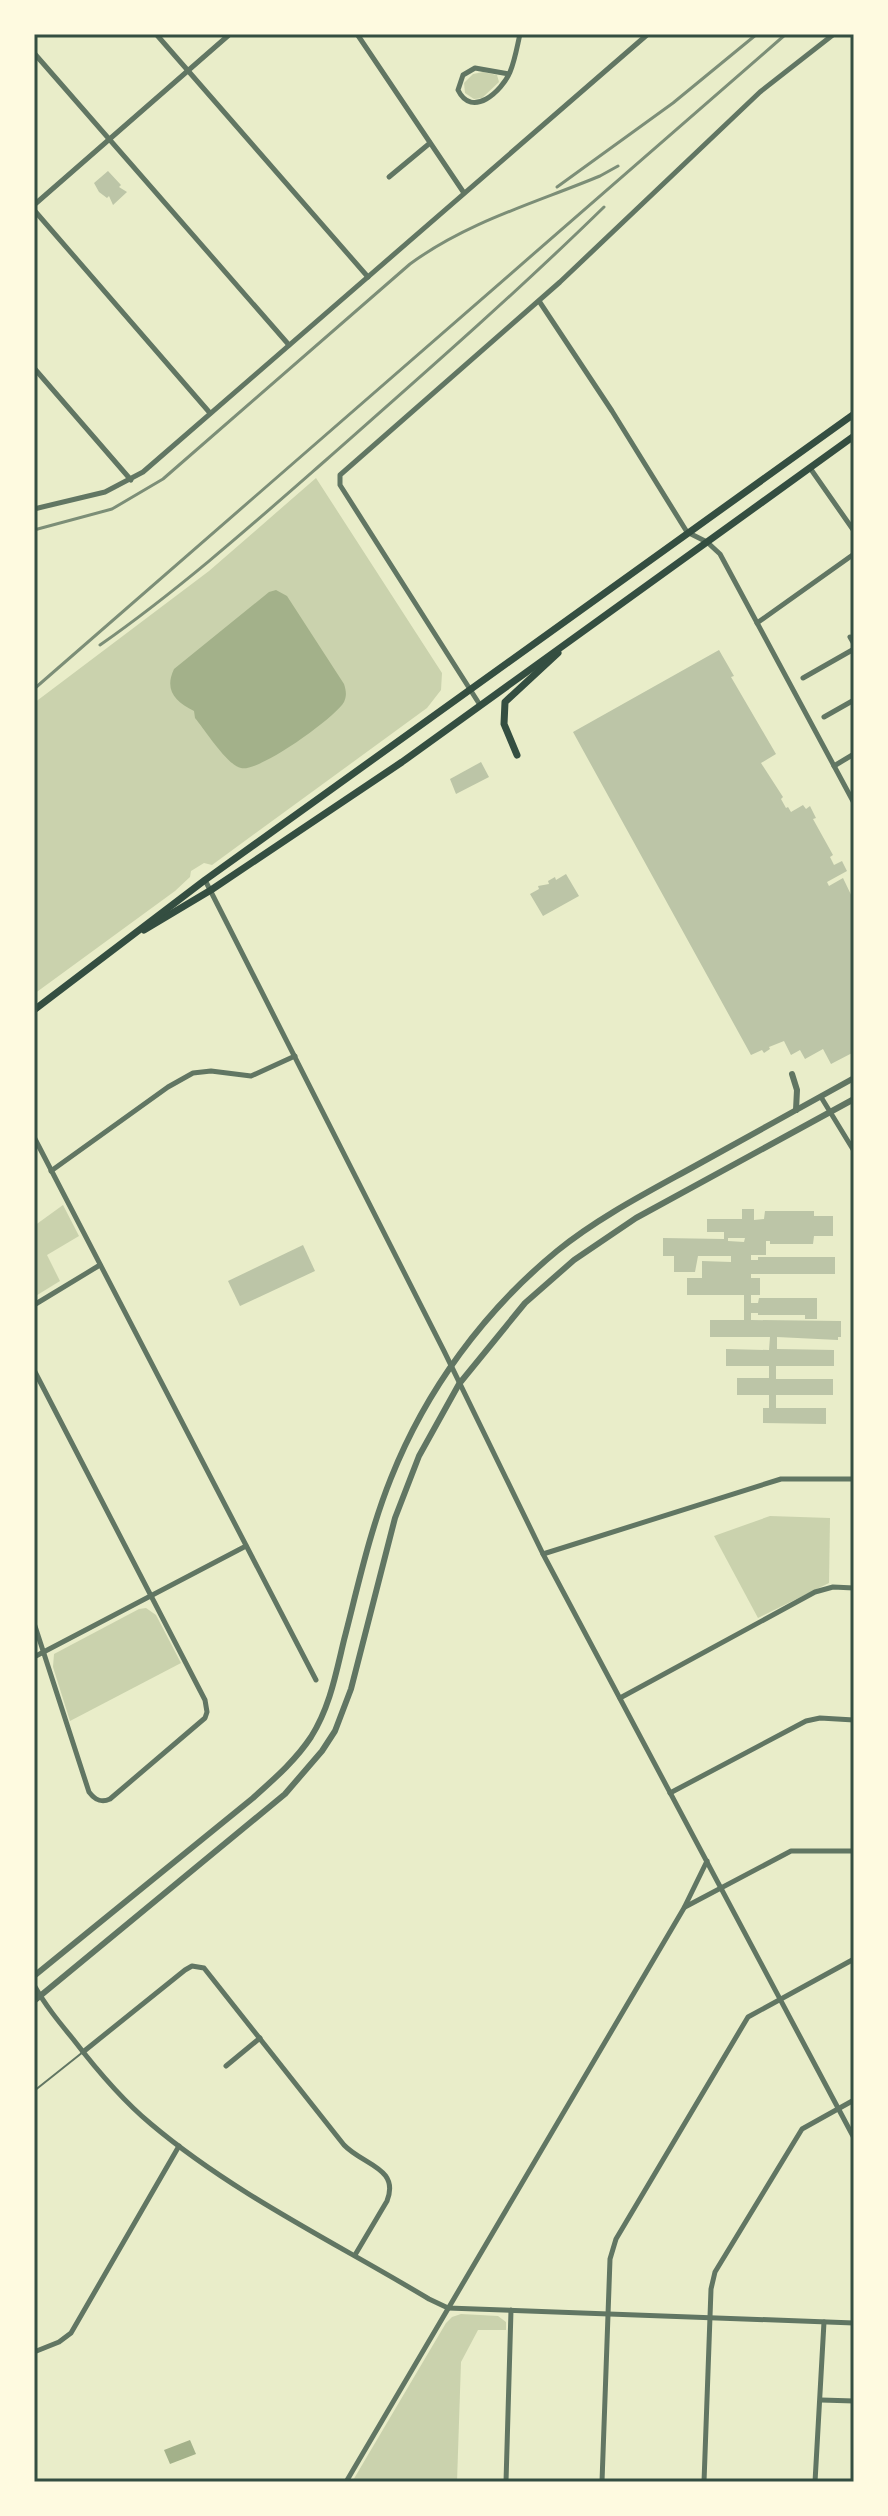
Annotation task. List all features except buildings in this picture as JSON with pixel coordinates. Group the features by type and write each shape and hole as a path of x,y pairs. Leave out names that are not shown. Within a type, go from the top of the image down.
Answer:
{"main road":[{"path":"136,934 205,880 854,414"},
{"path":"34,1010 136,934 211,890 402,762 854,436"},
{"path":"517,755 504,724 505,702 549,664 567,643"}],"street":[{"path":"156,34 368,277"},
{"path":"210,413 34,208 230,34"},
{"path":"357,34 464,193"},
{"path":"509,74 475,68 463,75 458,90 465,100 478,103 494,94 509,74 520,34"},
{"path":"34,509 105,492 131,480 648,34"},
{"path":"480,705 339,481 340,475 539,301 760,92 834,34"},
{"path":"34,53 289,345"},
{"path":"389,177 430,143"},
{"path":"539,301 687,532 707,542 720,554 854,803"},
{"path":"34,368 131,480"},
{"path":"810,468 854,531"},
{"path":"757,623 853,557"},
{"path":"803,678 854,646 850,637"},
{"path":"824,717 854,700"},
{"path":"834,766 854,754"},
{"path":"205,880 543,1554 854,2138"},
{"path":"51,1171 168,1087 193,1073 211,1071 251,1076 295,1056"},
{"path":"792,1074 797,1090 796,1110"},
{"path":"34,1976 284,1771 312,1735 333,1686 368,1547 391,1476 424,1410 451,1366 502,1302 528,1276 582,1232 644,1194 854,1078"},
{"path":"821,1097 854,1151"},
{"path":"37,1999 285,1794 322,1751 335,1731 351,1689 405,1490 430,1434 459,1384 525,1303 592,1247 636,1218 854,1099"},
{"path":"34,1137 316,1680"},
{"path":"34,1305 100,1265"},
{"path":"34,1370 153,1595 205,1700 207,1712 198,1727 110,1799 96,1800 89,1792 34,1623"},
{"path":"543,1554 781,1479 854,1479"},
{"path":"34,1657 246,1546"},
{"path":"620,1698 815,1592 833,1587 854,1588"},
{"path":"670,1793 806,1721 820,1718 854,1720"},
{"path":"684,1908 791,1851 854,1851"},
{"path":"346,2482 684,1908 707,1861"},
{"path":"602,2482 610,2259 616,2239 744,2021 854,1959"},
{"path":"83,2052 192,1966 211,1973 344,2145 390,2180 391,2192 387,2201 355,2255"},
{"path":"34,1985 37,1999 83,2052 149,2122 179,2146 217,2173 448,2308 854,2323"},
{"path":"226,2066 260,2038"},
{"path":"704,2482 711,2289 715,2272 802,2129 854,2100"},
{"path":"34,2352 59,2342 71,2333 179,2146"},
{"path":"506,2482 511,2310"},
{"path":"815,2482 824,2322"},
{"path":"821,2400 854,2401"},
{"path":"34,2408 34,2423"}],"lane":[{"path":"34,2091 83,2052"}],"shaded area":[{"path":"483,72 497,75 499,82 482,98 474,99 465,93 464,83 473,74"},
{"path":"316,478 442,673 441,690 427,708 212,865 204,863 191,871 190,877 175,891 34,994 34,703 209,571"},
{"path":"276,590 287,596 344,684 346,698 338,710 296,743 263,762 241,768 229,761 195,718 194,711 181,704 173,694 171,676 174,669 269,592"},
{"path":"63,1205 79,1236 47,1255 60,1281 34,1297 34,1226"},
{"path":"770,1516 830,1518 829,1583 758,1618 714,1536"},
{"path":"146,1608 156,1615 181,1663 70,1721 53,1667 54,1654"},
{"path":"461,2314 498,2316 506,2322 506,2330 478,2330 461,2362 457,2482 352,2482 446,2323"},
{"path":"190,2440 196,2454 170,2464 164,2450"}],"railway":[{"path":"557,187 673,103 757,34"},
{"path":"34,689 786,34"},
{"path":"34,530 112,509 163,479 410,264 432,249 502,214 618,166"},
{"path":"100,645 187,579 271,508 536,272 604,207"}]}
